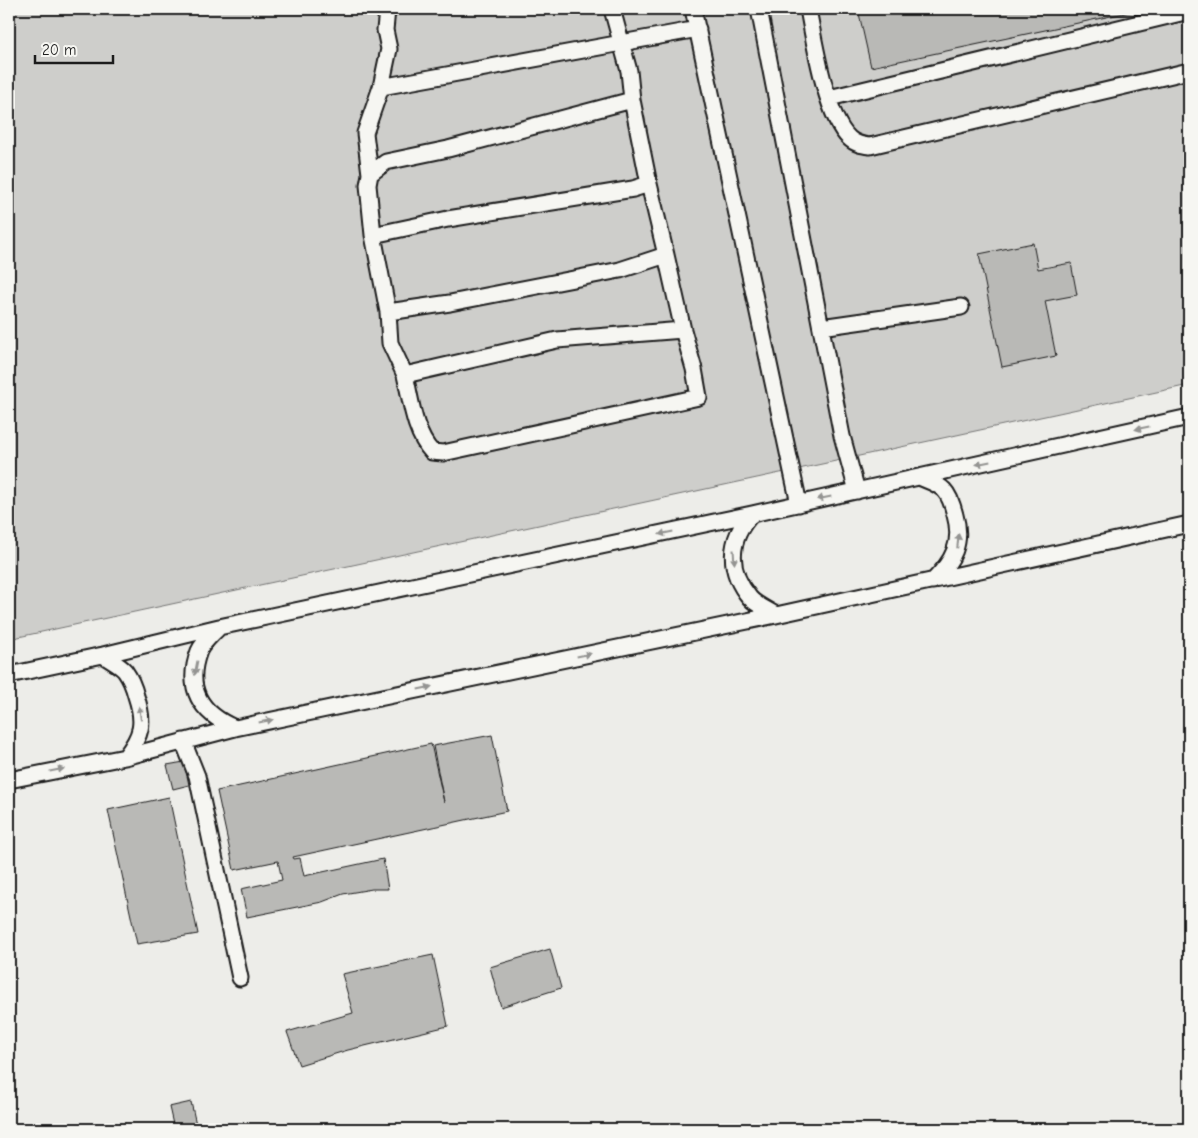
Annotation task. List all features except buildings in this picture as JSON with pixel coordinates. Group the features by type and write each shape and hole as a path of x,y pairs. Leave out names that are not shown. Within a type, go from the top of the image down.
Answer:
{"lane":[{"path":"388,9 386,30 389,49 381,87 365,133 370,174 368,185 373,214 373,235 388,312 390,343 405,375 425,444 432,452 443,453 699,397 694,368 682,330 649,184 632,100 629,71 612,9"},
{"path":"693,9 799,504"},
{"path":"759,9 842,436 857,492"},
{"path":"808,9 829,98 840,126 848,137 857,144 870,146 1189,72"},
{"path":"829,98 1189,12"},
{"path":"381,87 698,29"},
{"path":"370,174 386,162 448,149 632,100"},
{"path":"373,235 448,220 632,189 649,184"},
{"path":"388,312 450,303 620,270 666,255"},
{"path":"821,327 961,307"},
{"path":"405,375 558,340 682,330"},
{"path":"9,675 103,656 219,626 857,492 1189,417"},
{"path":"919,477 937,484 945,491 953,506 959,529 957,550 948,567 933,581"},
{"path":"752,514 740,526 734,544 734,562 741,583 750,599 776,615"},
{"path":"9,780 125,757 235,728 776,615 1189,524"},
{"path":"219,626 200,649 194,674 198,697 208,713 219,721 235,728"},
{"path":"103,656 124,670 142,713 141,730 136,743 125,757"},
{"path":"183,741 197,776 240,978"}],"shaded area":[{"path":"9,9 1189,9 1189,385 9,639"}]}
